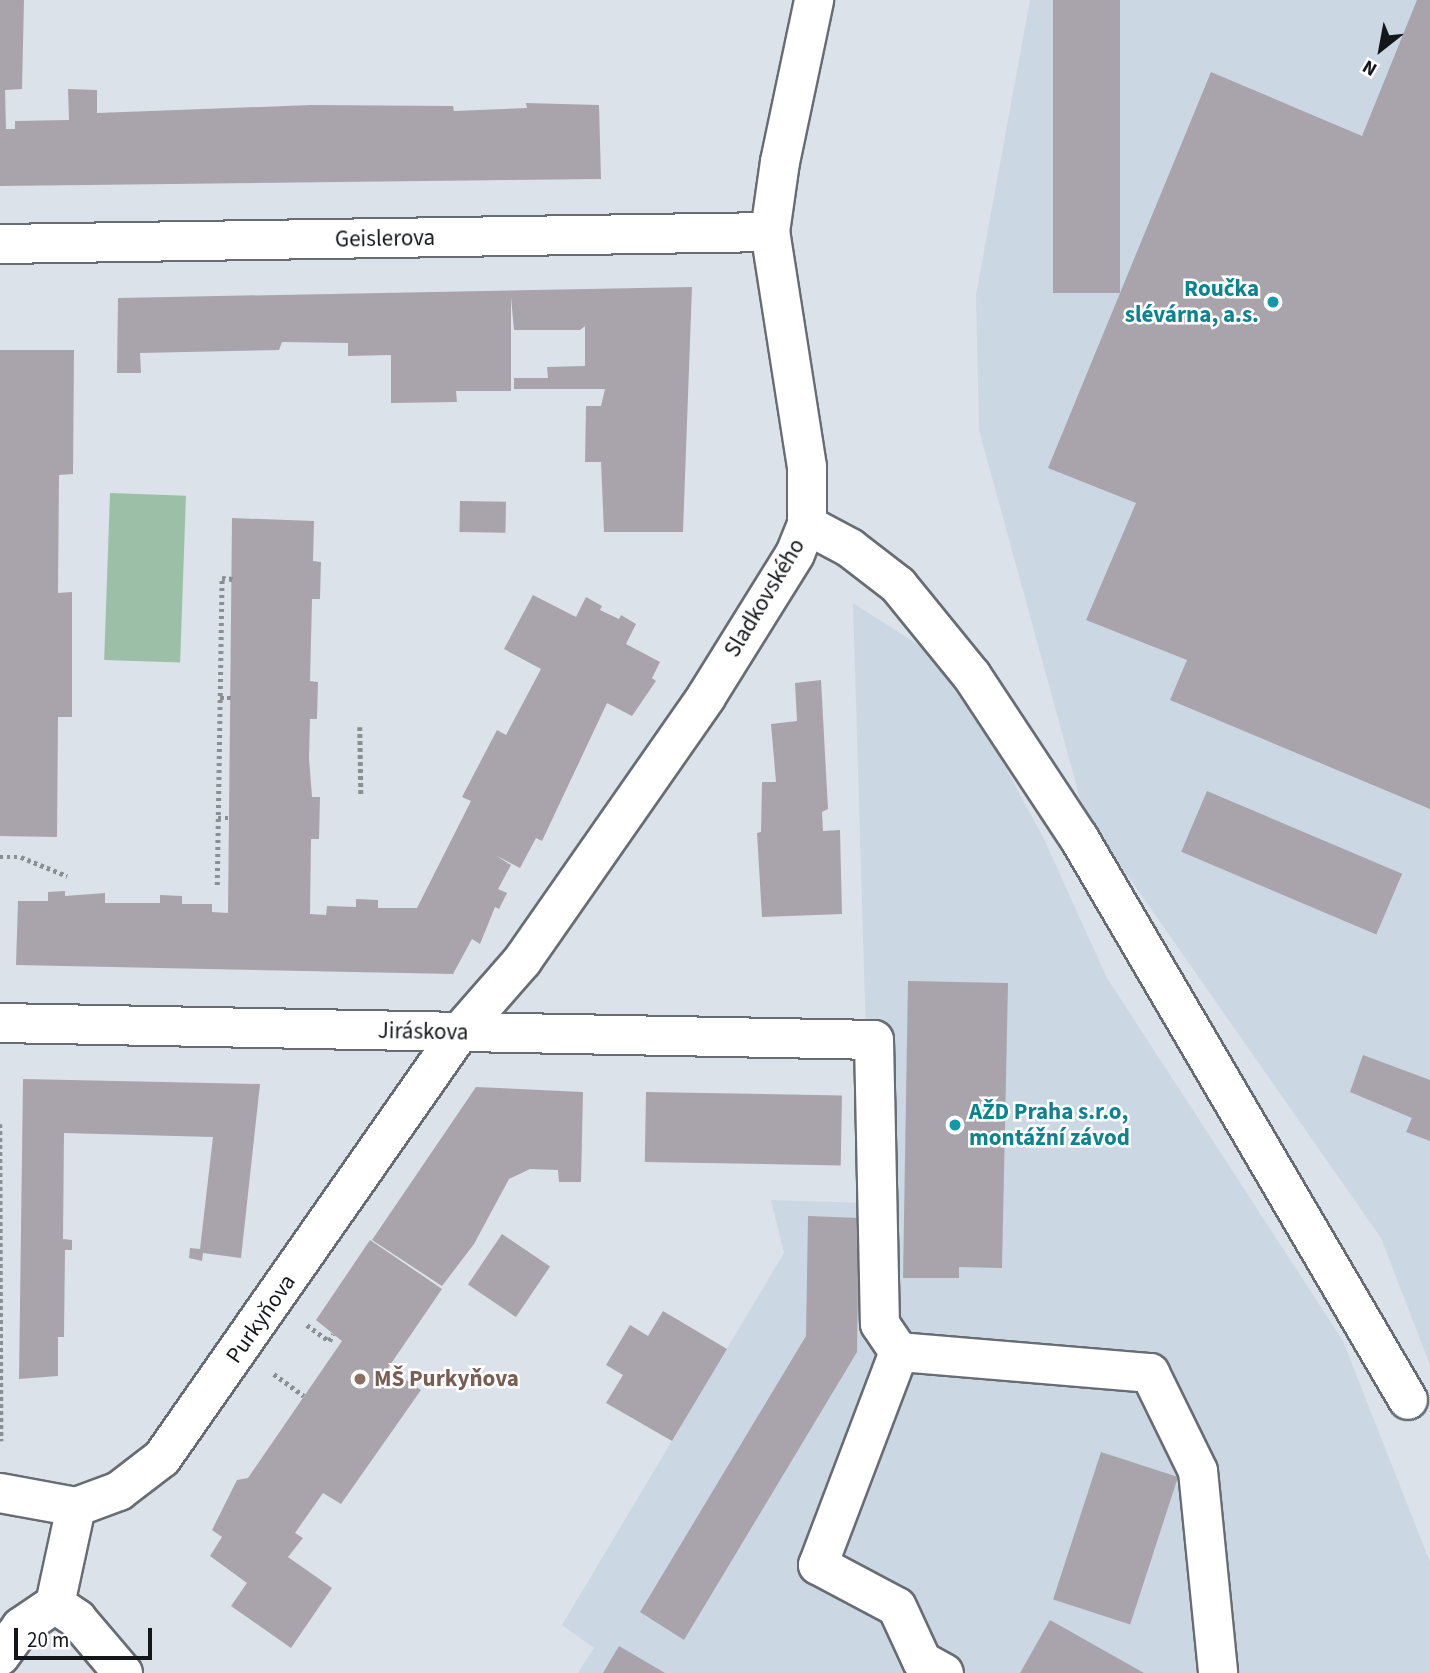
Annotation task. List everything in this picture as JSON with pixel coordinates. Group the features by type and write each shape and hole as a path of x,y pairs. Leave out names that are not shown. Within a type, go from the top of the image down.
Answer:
{"street":[{"name":"Sladkovského","path":"459,1033 522,961 706,697 795,554 807,525 807,467 771,232 780,162 814,0"},
{"name":"Geislerova","path":"0,244 771,232"},
{"path":"807,525 850,548 898,585 972,676 1079,838 1408,1400"},
{"name":"Jiráskova","path":"0,1023 874,1040 880,1324 899,1352"},
{"name":"Purkyňova","path":"76,1507 99,1501 141,1476 183,1430 459,1033"},
{"path":"943,1673 922,1661 897,1606 818,1565 899,1352 1150,1373 1198,1471 1218,1673"},
{"path":"0,1493 76,1507 55,1604 21,1627 0,1656"},
{"path":"55,1604 78,1619 123,1673"}],"path":[{"path":"217,885 222,578 233,579"},
{"path":"220,698 231,698"},
{"path":"360,727 361,794"},
{"path":"218,818 232,818"},
{"path":"0,857 22,857 67,876"},
{"path":"0,1124 1,1441"},
{"path":"310,1328 329,1340 333,1334"},
{"path":"277,1377 304,1396"}],"shaded area":[{"path":"1030,0 1430,0 1430,1365 1381,1238 1084,813 979,430 976,295"},
{"path":"853,603 920,646 971,704 1043,837 1107,978 1343,1341 1430,1562 1430,1673 578,1673 594,1648 562,1625 784,1253 771,1200 871,1203"}],"green space":[{"path":"110,493 186,496 180,663 104,660"}],"building":[{"path":"0,0 24,0 22,89 5,90 6,129 15,129 15,121 69,120 68,89 97,90 97,113 311,105 453,106 454,111 527,108 526,103 599,105 601,179 0,186"},
{"path":"1053,0 1120,0 1120,293 1053,293"},
{"name":"Roučka slévárna, a.s.","path":"1417,0 1430,0 1430,809 1170,700 1187,660 1086,620 1136,503 1048,468 1211,72 1362,136"},
{"path":"692,287 683,532 604,532 601,462 585,462 586,406 601,406 605,389 514,389 514,378 548,378 547,367 585,366 585,326 580,330 514,330 511,297 511,391 456,391 457,402 391,403 391,355 348,356 348,343 282,342 279,350 140,353 141,373 117,373 118,298"},
{"path":"0,350 74,350 73,474 59,475 58,593 72,592 72,717 58,717 57,837 0,836"},
{"path":"460,501 506,502 505,533 459,532"},
{"path":"232,518 314,521 313,561 321,562 320,599 312,599 310,681 318,682 317,719 310,719 309,758 312,797 320,797 319,839 311,839 310,914 326,915 327,906 356,907 356,899 378,900 378,908 417,908 471,801 462,797 497,730 506,735 541,669 504,649 533,595 576,617 586,597 602,606 600,610 619,619 621,615 636,624 626,644 660,662 652,678 656,681 632,716 607,703 542,841 536,838 520,868 495,855 511,865 498,889 507,893 499,909 495,907 480,944 472,939 453,974 16,965 18,901 48,901 48,892 65,891 65,896 105,893 105,903 160,903 160,895 182,896 182,904 212,904 212,912 228,913"},
{"path":"821,680 828,809 822,812 823,831 840,830 842,914 762,917 757,833 761,832 762,782 776,782 771,724 797,721 795,683"},
{"path":"1207,791 1402,874 1376,935 1181,852"},
{"name":"AŽD Praha s.r.o, montážní závod","path":"908,981 1008,983 1002,1268 959,1267 959,1278 903,1278"},
{"path":"1363,1055 1430,1080 1430,1141 1406,1132 1412,1118 1350,1092"},
{"path":"23,1079 260,1084 241,1258 203,1253 202,1261 189,1258 190,1248 200,1249 213,1137 64,1133 63,1239 72,1240 72,1250 65,1250 64,1337 58,1337 58,1376 19,1379"},
{"path":"476,1087 583,1092 581,1182 559,1182 558,1170 530,1169 509,1179 474,1244 442,1286 372,1240"},
{"path":"646,1092 842,1095 841,1165 645,1162"},
{"path":"808,1216 859,1218 857,1352 684,1640 640,1612 806,1336"},
{"path":"502,1234 550,1266 516,1317 468,1285"},
{"name":"MŠ Purkyňova","path":"370,1240 442,1289 388,1368 421,1390 341,1504 323,1493 295,1533 303,1538 288,1557 332,1588 291,1648 231,1606 247,1583 210,1556 222,1537 212,1530 237,1480 248,1478 342,1341 316,1320"},
{"path":"663,1311 727,1349 672,1441 606,1403 623,1375 606,1365 630,1325 648,1336"},
{"path":"1101,1452 1178,1477 1130,1624 1053,1599"},
{"path":"1050,1620 1144,1673 1020,1673"},
{"path":"619,1646 665,1673 603,1673"}],"place":[{"name":"Roučka slévárna, a.s.","path":"1273,302"},
{"name":"AŽD Praha s.r.o, montážní závod","path":"955,1125"},
{"name":"MŠ Purkyňova","path":"360,1379"}]}
